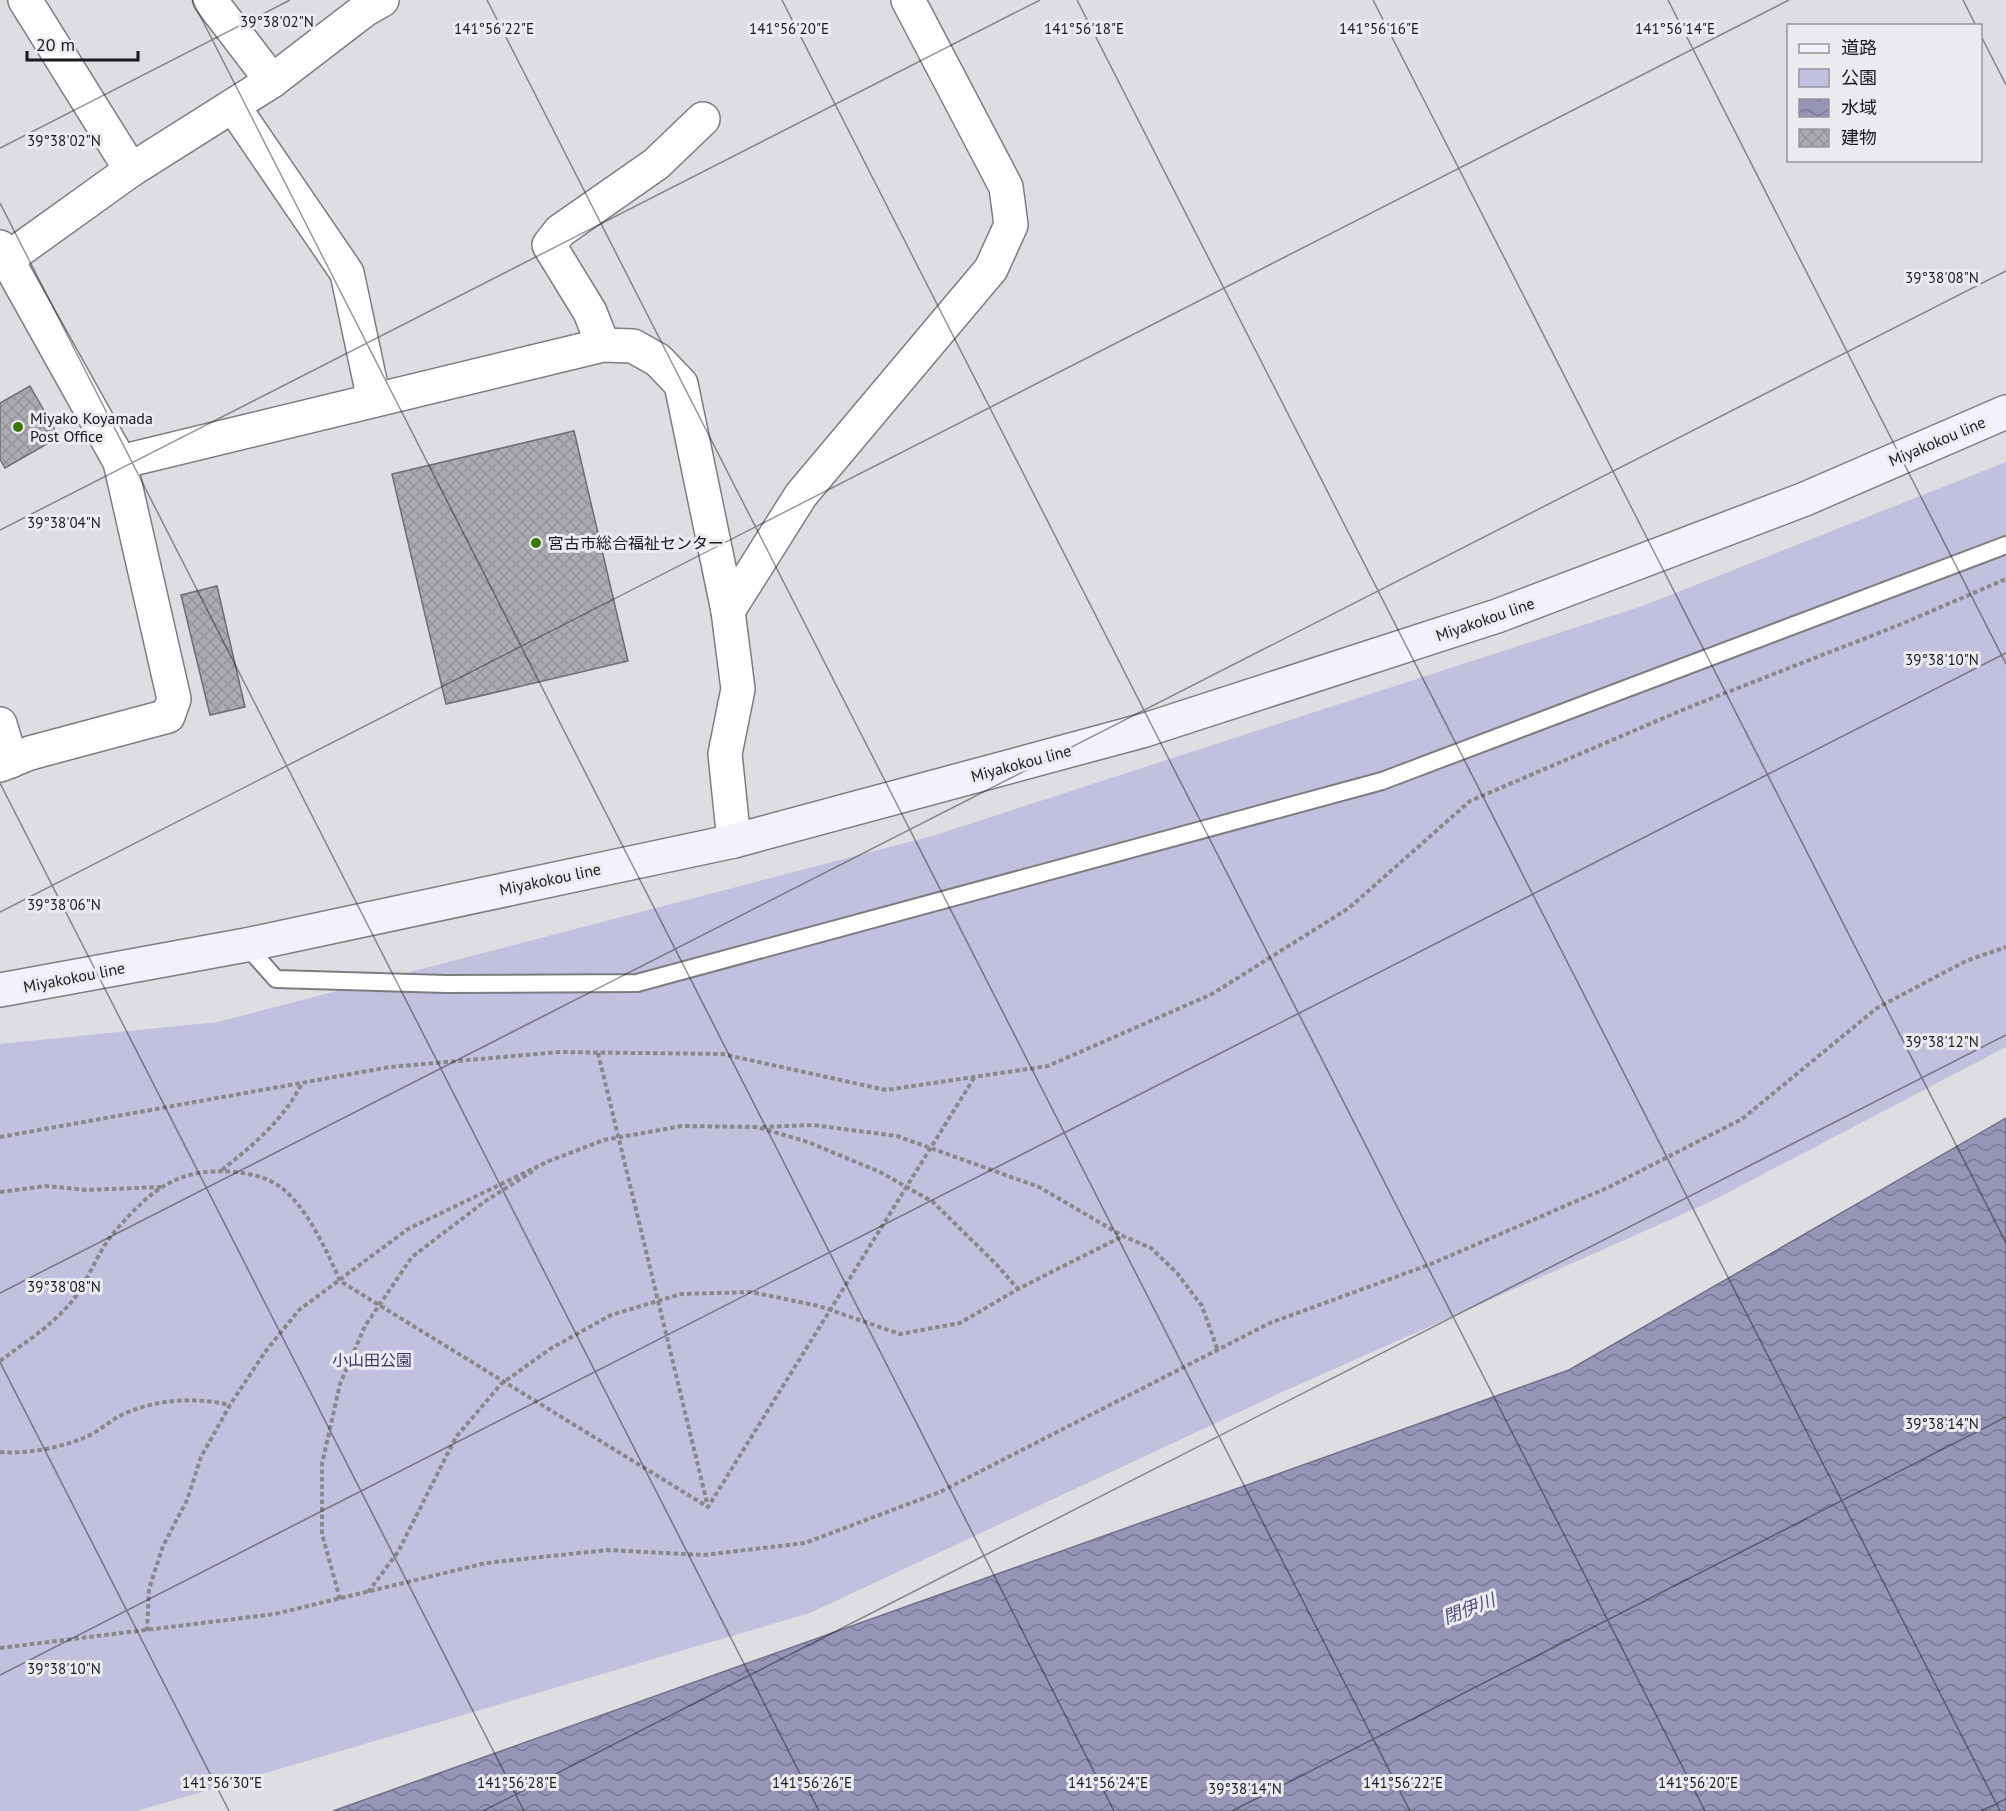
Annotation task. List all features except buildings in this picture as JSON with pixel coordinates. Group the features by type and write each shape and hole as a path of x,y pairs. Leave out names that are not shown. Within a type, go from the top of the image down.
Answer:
{"main road":[{"name":"Miyakokou line","path":"0,990 246,945 734,841 1145,730 1497,616 1805,499 2006,412"}],"street":[{"path":"25,0 131,170"},
{"path":"210,0 272,81"},
{"path":"0,724 5,763 30,753 168,716 174,699 120,462 2,257 131,170 272,81 366,9 382,0"},
{"path":"728,611 801,495 991,269 1011,225 1006,186 908,0"},
{"path":"233,106 347,273 374,400"},
{"path":"603,345 590,312 549,245 560,231 656,164 703,119"},
{"path":"120,462 603,345 633,346 658,360 681,384 728,611 738,689 725,754 734,841"}],"lane":[{"path":"246,945 276,979 446,984 637,983 1382,781 2006,545"}],"path":[{"path":"0,1137 390,1067 559,1052 722,1054 886,1090 1048,1066 1212,994 1349,908 1470,801 1687,708 1899,625 2006,579"},
{"path":"0,1648 275,1614 486,1563 607,1550 704,1555 805,1543 940,1492 1270,1323 1431,1264 1610,1187 1742,1119 1877,1008 1966,961 2006,947"},
{"path":"598,1053 708,1507"},
{"path":"708,1507 974,1077"},
{"path":"221,1171 274,1126 291,1105 302,1083"},
{"path":"147,1631 149,1589 163,1546 187,1500 201,1456 230,1405 265,1352 299,1310 408,1230 549,1161 604,1140 682,1126 813,1125 897,1136 1040,1187 1123,1236 1151,1248 1177,1273 1202,1306 1218,1351"},
{"path":"757,1127 808,1142 880,1172 933,1203 996,1264 1018,1289"},
{"path":"340,1599 322,1534 322,1464 340,1384 365,1326 412,1257 484,1202 549,1161"},
{"path":"0,1361 69,1306 113,1232 148,1196 183,1175 221,1171 254,1174 280,1186 305,1215 327,1250 340,1281 708,1507"},
{"path":"0,1192 46,1186 86,1190 162,1187"},
{"path":"368,1592 398,1551 456,1437 504,1382 550,1349 611,1315 681,1294 751,1292 830,1310 900,1334 960,1323 1018,1289 1123,1236"},
{"path":"0,1452 24,1454 86,1437 125,1413 170,1402 201,1398 230,1405"}],"green space":[{"name":"小山田公園","path":"2006,462 2006,1047 1710,1202 1280,1393 810,1613 137,1811 0,1811 0,1044 218,1022 932,836 1645,605"}],"water":[{"name":"閉伊川","path":"2006,1118 2006,1811 333,1811 1569,1370"}],"place":[{"name":"Miyako Koyamada Post Office","path":"18,427"},
{"name":"宮古市総合福祉センター","path":"536,543"}]}
